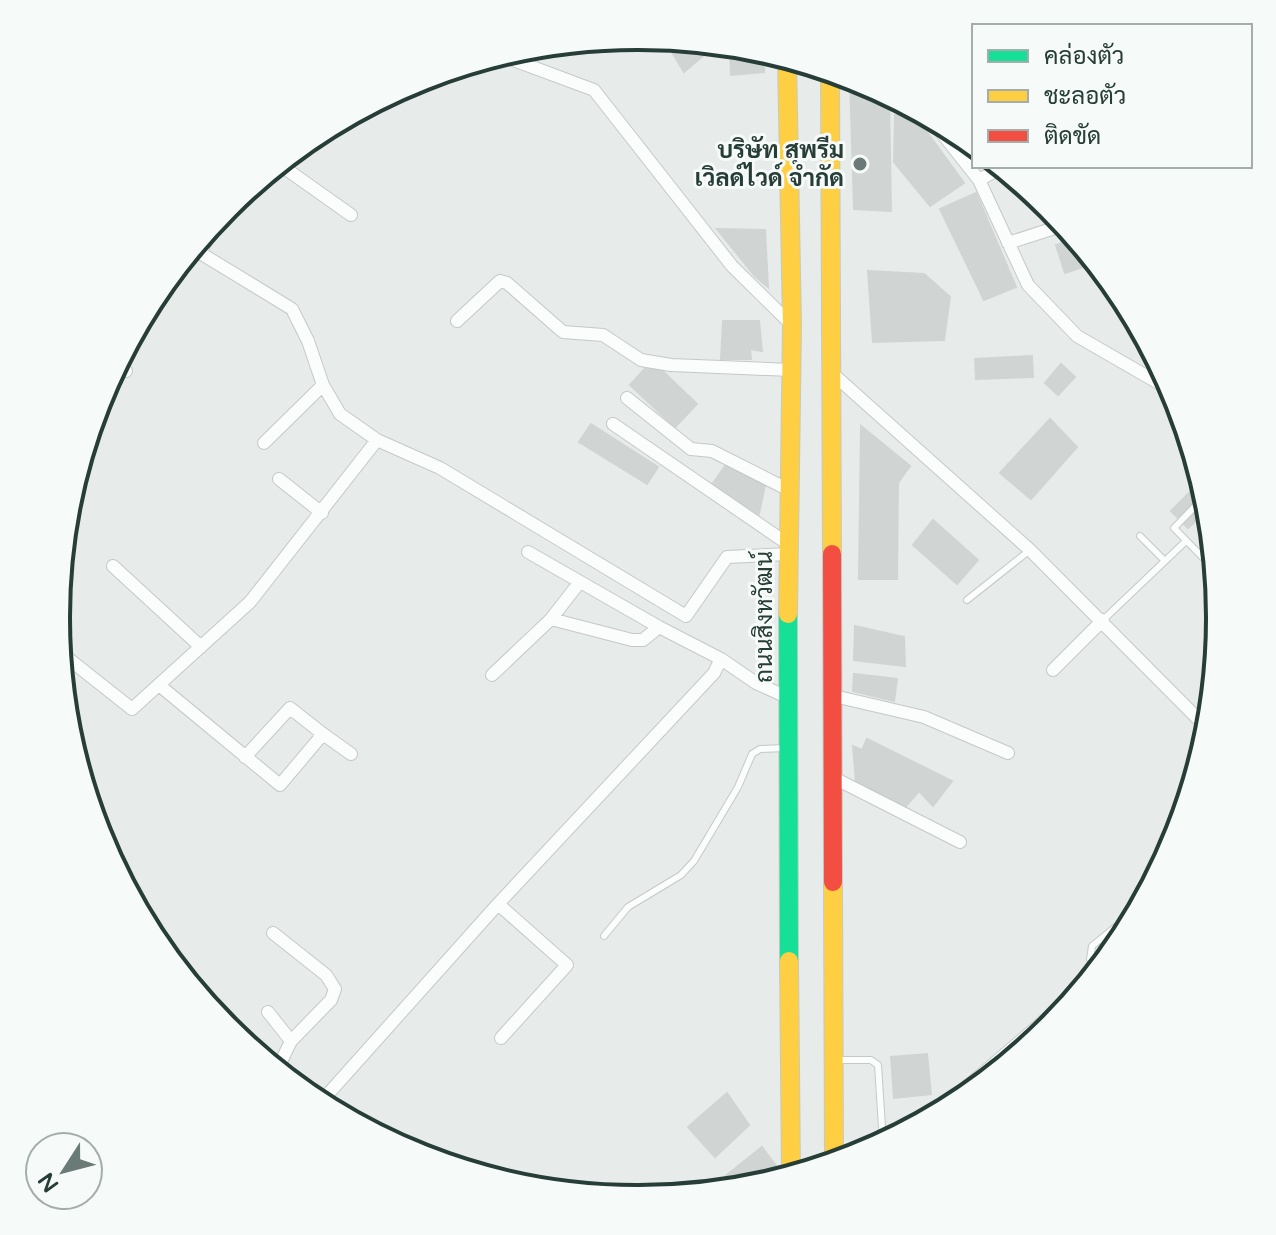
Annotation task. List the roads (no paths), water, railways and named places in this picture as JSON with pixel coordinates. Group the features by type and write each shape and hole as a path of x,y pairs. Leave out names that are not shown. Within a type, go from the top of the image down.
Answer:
{"main road":[{"name":"ถนนสิงหวัฒน์","path":"787,70 792,325 787,697 791,1164"},
{"path":"830,84 834,1150"}],"street":[{"path":"520,63 594,90 732,266 792,325"},
{"path":"951,145 979,180 1028,285 1077,336 1153,380"},
{"path":"288,171 351,215"},
{"path":"979,180 991,173"},
{"path":"1008,243 1052,229"},
{"path":"202,255 292,309 308,341 323,385 340,414 377,440 440,468 686,616 727,557 788,549"},
{"path":"457,321 500,281 507,283 563,332 603,335 641,360 671,365 791,370"},
{"path":"833,374 1030,550 1197,717"},
{"path":"264,443 323,385"},
{"path":"627,398 691,449 712,451 789,490"},
{"path":"613,424 788,549"},
{"path":"73,662 132,709 250,602 377,440"},
{"path":"279,479 322,513"},
{"path":"528,552 721,659 756,683 787,697"},
{"path":"113,566 201,647"},
{"path":"492,675 551,619 579,583"},
{"path":"551,619 632,640 643,640 659,627"},
{"path":"1053,670 1103,620"},
{"path":"329,1093 498,904 714,673 721,659"},
{"path":"159,685 280,785 323,734"},
{"path":"834,696 924,717 1008,753"},
{"path":"245,757 290,708 351,754"},
{"path":"834,778 960,842"},
{"path":"498,904 567,965 501,1038"},
{"path":"273,933 326,975 335,989 331,1000 291,1041 282,1059"},
{"path":"268,1012 291,1041"}],"lane":[{"path":"1195,506 1174,528 1202,557"},
{"path":"1140,536 1165,561"},
{"path":"1103,620 1186,541"},
{"path":"967,600 1030,550"},
{"path":"604,936 628,907 681,875 694,861 738,787 752,754 760,749 788,747"},
{"path":"1090,960 1092,946 1112,930"},
{"path":"834,1060 871,1060 878,1065 882,1129"}],"place":[{"name":"บริษัท สุพรีม เวิลด์ไวด์ จำกัด","path":"860,164"}]}
